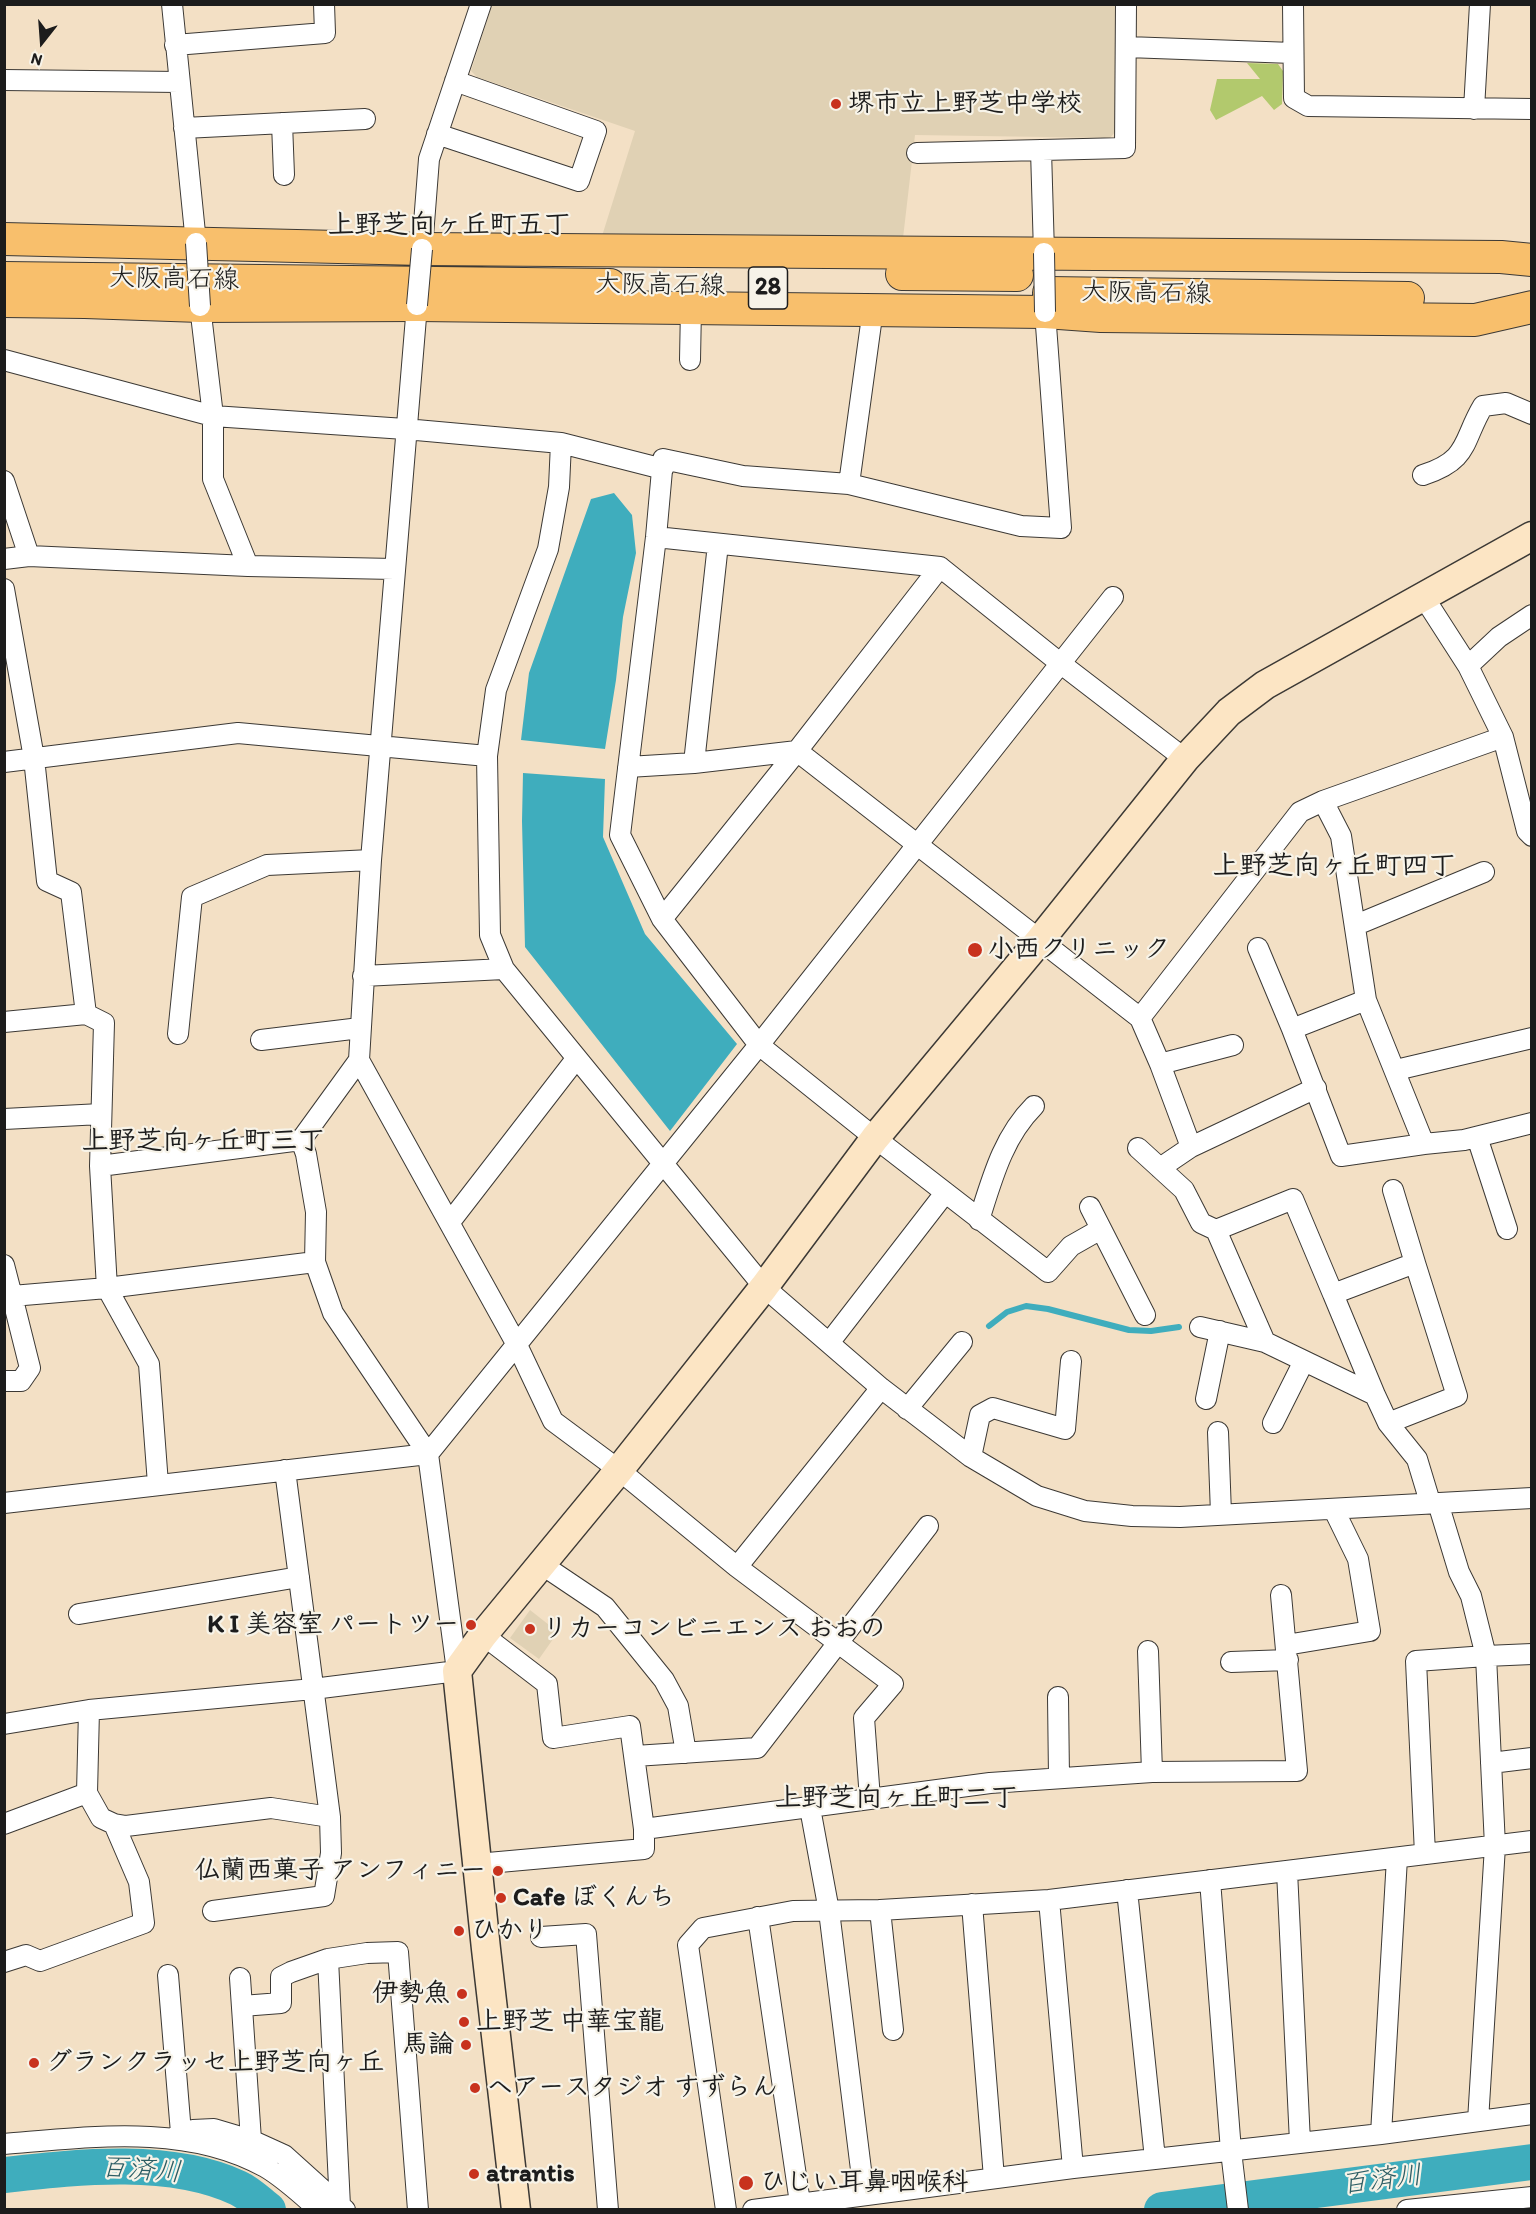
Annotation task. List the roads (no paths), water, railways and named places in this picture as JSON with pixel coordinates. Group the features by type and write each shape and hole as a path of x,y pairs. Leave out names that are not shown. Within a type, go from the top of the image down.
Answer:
{"main road":[{"path":"4,240 422,249 1501,257 1532,260"},
{"name":"大阪高石線","path":"4,258 961,275 1532,274"},
{"name":"大阪高石線","path":"4,278 1532,300"},
{"path":"4,301 200,306 873,309 1045,312 1101,316 1475,320 1532,307"}],"street":[{"path":"172,4 196,243 200,306 213,416 213,479 248,566"},
{"path":"175,45 325,33 324,4"},
{"path":"481,4 429,159 371,860 359,1060 517,1345 553,1421 619,1470 737,1567 893,1684 864,1718 870,1799"},
{"path":"917,153 1125,148 1126,4"},
{"path":"1293,4 1294,98 1308,106 1532,109"},
{"path":"1474,109 1480,4"},
{"path":"1127,47 1293,53"},
{"path":"4,80 179,82"},
{"path":"437,134 579,181 596,131 455,81"},
{"path":"184,128 365,119"},
{"path":"282,123 284,176"},
{"path":"4,360 213,416 405,429 561,443 663,464 743,476 849,484 1021,526 1061,528 1045,312 1041,150"},
{"path":"690,360 691,307"},
{"path":"849,484 873,309"},
{"path":"1423,475 1440,470 1452,462 1469,440 1483,406 1506,403 1532,414"},
{"path":"561,443 559,487 548,549 496,690 487,756 490,934 504,969 764,1287 881,1388 971,1458 1036,1496 1085,1511 1132,1516 1180,1517 1532,1498"},
{"path":"663,464 620,834 662,919 759,1045 1048,1272 1071,1246 1101,1229"},
{"path":"6,488 29,556"},
{"path":"4,1724 89,1710 313,1689 457,1671 483,1635 619,1470 764,1287 875,1138 1040,940 1185,759 1228,712 1265,685 1532,536"},
{"path":"656,537 940,567 1185,759"},
{"path":"694,763 718,543"},
{"path":"4,560 29,556 248,566 394,569"},
{"path":"662,919 797,751 940,567"},
{"path":"4,589 34,759 47,881 71,892 86,1014"},
{"path":"1423,596 1468,666 1503,738 1527,831 1532,836"},
{"path":"4,1503 428,1454 663,1166 1113,597"},
{"path":"1468,666 1499,637 1532,615"},
{"path":"4,762 238,733 487,756"},
{"path":"1140,1017 1300,812 1323,801 1503,738"},
{"path":"628,767 694,763 797,751 1140,1017 1191,1147"},
{"path":"1323,801 1341,836 1366,1000 1424,1144"},
{"path":"178,1034 192,897 267,866 371,860"},
{"path":"1356,925 1484,872"},
{"path":"1258,948 1316,1088 1341,1156 1464,1140 1532,1123"},
{"path":"363,976 504,969"},
{"path":"1292,1029 1366,1000"},
{"path":"4,1022 86,1014 104,1023 100,1166 108,1288 149,1364 158,1484"},
{"path":"261,1040 360,1028"},
{"path":"1396,1070 1532,1038"},
{"path":"1160,1064 1233,1045"},
{"path":"450,1221 576,1059"},
{"path":"100,1166 301,1140 359,1060"},
{"path":"1160,1168 1191,1147 1316,1088"},
{"path":"980,1220 999,1159 1020,1120 1034,1106"},
{"path":"4,1119 101,1114"},
{"path":"1477,1137 1507,1229"},
{"path":"301,1140 306,1154 315,1212 315,1263 333,1313 428,1454 457,1671 516,2210"},
{"path":"1138,1148 1184,1190 1201,1223 1216,1230 1265,1342"},
{"path":"1388,1423 1457,1396 1393,1190"},
{"path":"829,1343 945,1193"},
{"path":"1216,1230 1293,1198 1388,1423 1417,1459 1459,1572 1472,1596 1486,1656 1495,1846 1478,2121"},
{"path":"1090,1207 1145,1316"},
{"path":"12,1296 108,1288 315,1263"},
{"path":"1333,1294 1415,1263"},
{"path":"4,1265 30,1368 21,1381 4,1381"},
{"path":"1200,1327 1265,1342 1375,1395"},
{"path":"1206,1400 1220,1331"},
{"path":"907,1409 962,1342"},
{"path":"971,1458 980,1415 993,1408 1065,1429 1071,1361"},
{"path":"1273,1423 1304,1361"},
{"path":"737,1567 881,1388"},
{"path":"1218,1432 1221,1514"},
{"path":"213,1911 324,1896 331,1853 330,1817 285,1470"},
{"path":"1231,1662 1287,1652 1370,1631 1358,1559 1334,1510"},
{"path":"635,1756 757,1748 928,1527"},
{"path":"541,1564 605,1607 664,1680 678,1706 686,1753"},
{"path":"79,1614 299,1577"},
{"path":"644,1829 990,1783 1152,1772 1297,1771 1281,1595"},
{"path":"477,1864 644,1848 644,1829 630,1726 553,1738 547,1684 483,1635"},
{"path":"1148,1651 1152,1772"},
{"path":"1425,1854 1416,1661 1532,1654"},
{"path":"1058,1697 1059,1777"},
{"path":"89,1710 87,1793 101,1818 114,1824 126,1826 271,1808 330,1817"},
{"path":"1491,1763 1532,1758"},
{"path":"4,1824 87,1793"},
{"path":"810,1808 829,1911 864,2194"},
{"path":"4,1962 26,1955 40,1961 144,1923 139,1882 114,1824"},
{"path":"726,2210 688,1945 703,1928 793,1911 880,1910 1049,1900 1532,1841"},
{"path":"1381,2134 1396,1858"},
{"path":"1287,1871 1300,2142"},
{"path":"1210,1880 1238,2210"},
{"path":"1127,1890 1155,2159"},
{"path":"1049,1900 1073,2168"},
{"path":"972,1904 993,2178"},
{"path":"880,1910 893,2030"},
{"path":"758,1917 800,2203"},
{"path":"541,1937 586,1934 608,2210"},
{"path":"242,2006 281,2003 281,1977 328,1959 367,1953 398,1952 418,2210"},
{"path":"328,1959 343,2208"},
{"path":"168,1974 176,2135"},
{"path":"240,1978 251,2140"},
{"path":"753,2210 1073,2168 1155,2159 1232,2157 1300,2142 1532,2114"},
{"path":"4,2144 176,2135 214,2129 251,2140 284,2155 343,2208"},
{"path":"176,2135 258,2164 287,2183 319,2210"},
{"path":"1407,2210 1532,2197"}],"water":[{"path":"614,493 632,515 636,553 623,617 605,749 521,740 529,673 591,499"},
{"path":"523,773 605,779 603,837 645,934 737,1044 670,1131 525,947"}],"waterway":[{"path":"989,1326 1007,1312 1026,1306 1048,1309 1129,1330 1151,1331 1179,1327"},
{"name":"百済川","path":"1162,2210 1532,2162"},
{"name":"百済川","path":"4,2175 123,2166 183,2171 238,2188 268,2210"}],"place":[{"name":"堺市立上野芝中学校","path":"836,104"},
{"name":"小西クリニック","path":"975,950"},
{"name":"K I 美容室 パートツー","path":"471,1625"},
{"name":"リカーコンビニエンス おおの","path":"530,1629"},
{"name":"仏蘭西菓子 アンフィニー","path":"498,1871"},
{"name":"Cafe ぼくんち","path":"501,1898"},
{"name":"ひかり","path":"459,1931"},
{"name":"伊勢魚","path":"462,1994"},
{"name":"上野芝 中華宝龍","path":"464,2022"},
{"name":"馬論","path":"466,2045"},
{"name":"グランクラッセ上野芝向ヶ丘","path":"34,2063"},
{"name":"ヘアースタジオ すずらん","path":"475,2088"},
{"name":"atrantis","path":"474,2174"},
{"name":"ひじい耳鼻咽喉科","path":"746,2183"}],"district":[{"name":"上野芝向ヶ丘町五丁","path":"449,226"},
{"name":"上野芝向ヶ丘町四丁","path":"1334,867"},
{"name":"上野芝向ヶ丘町三丁","path":"203,1142"},
{"name":"上野芝向ヶ丘町二丁","path":"896,1799"}]}
